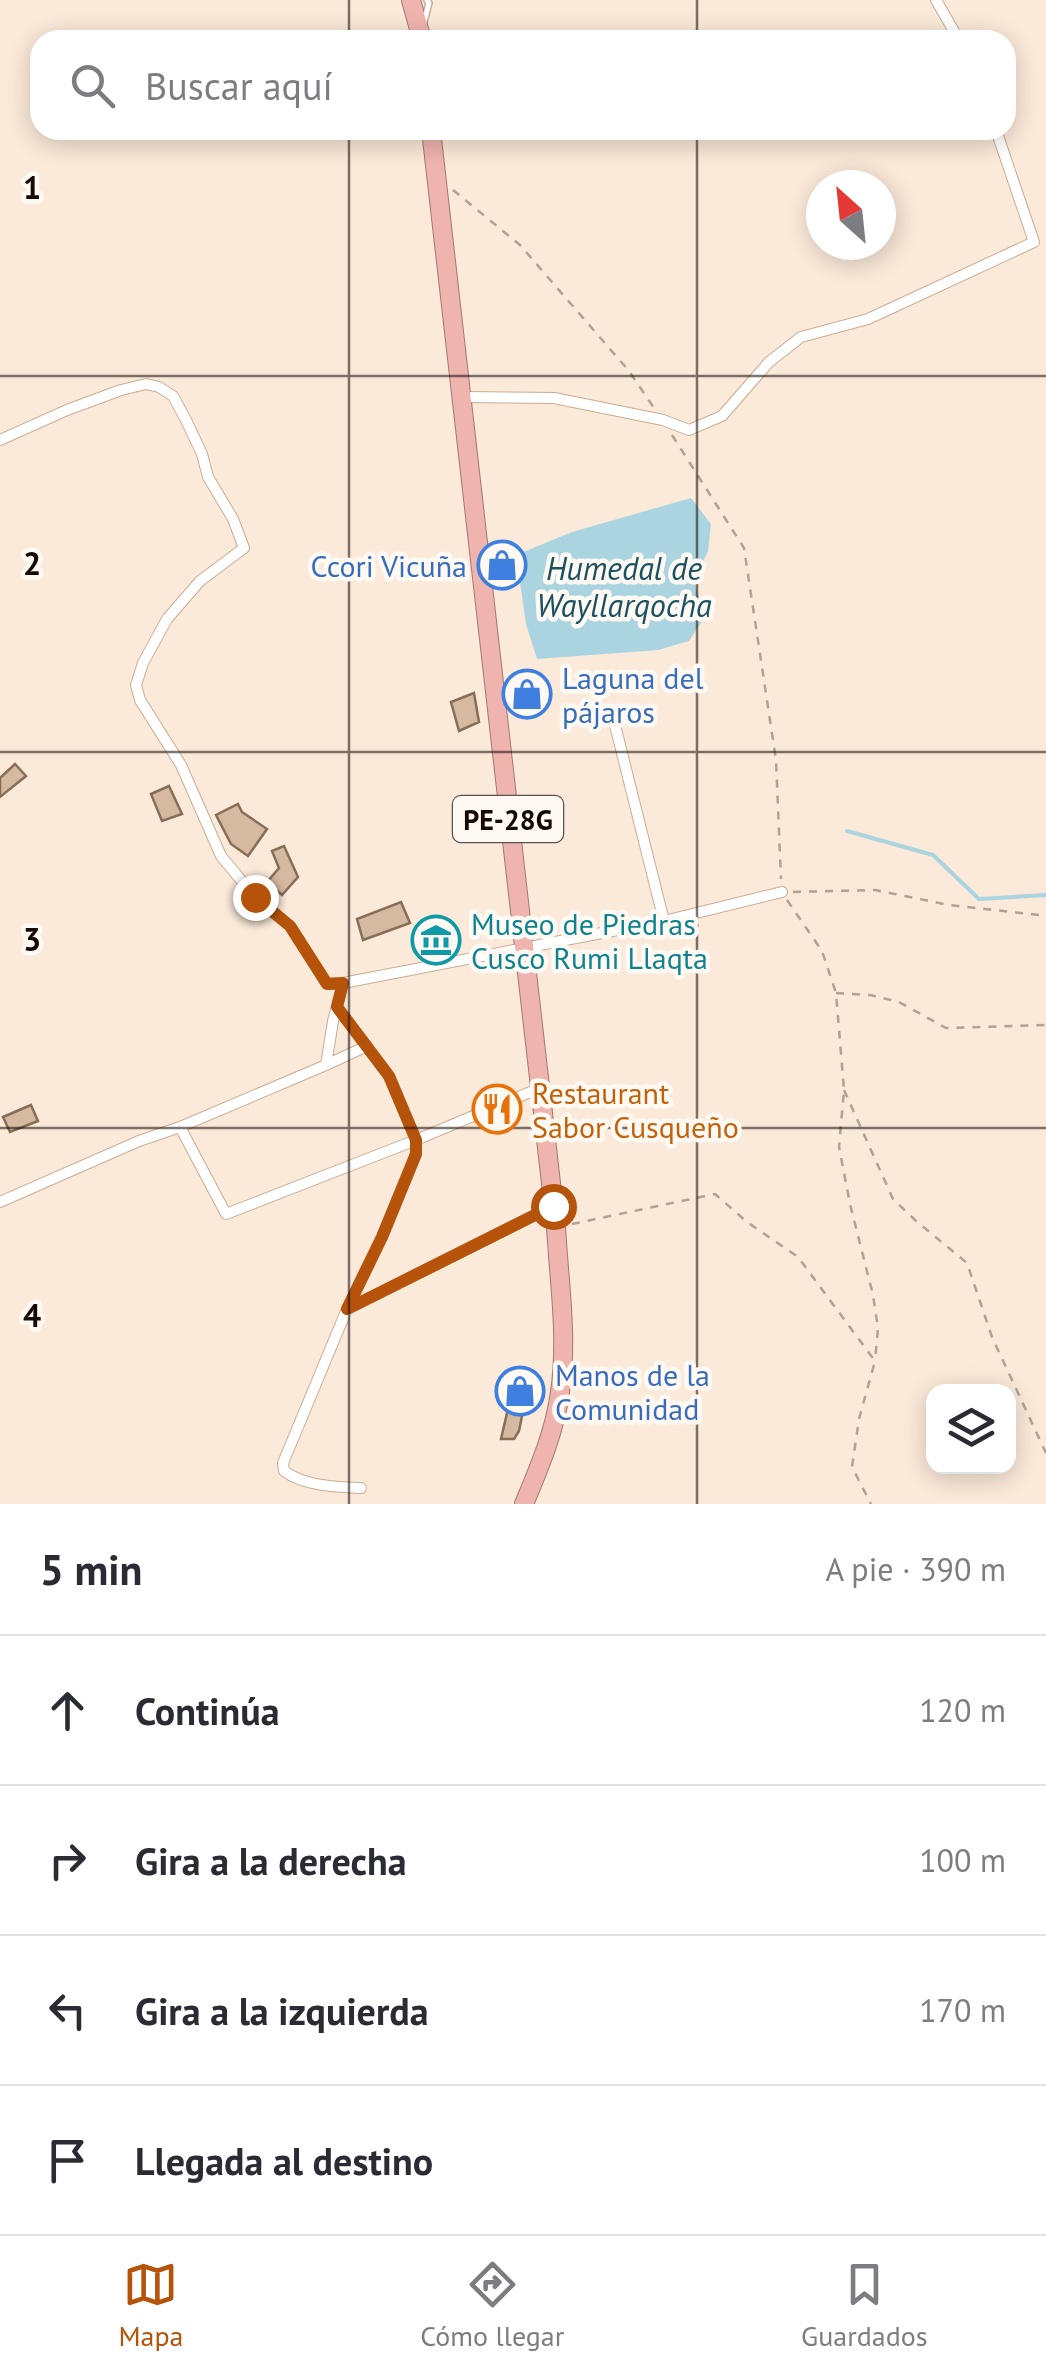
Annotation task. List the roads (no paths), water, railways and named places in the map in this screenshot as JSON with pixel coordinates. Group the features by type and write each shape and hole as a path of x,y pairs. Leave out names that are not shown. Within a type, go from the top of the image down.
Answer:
{"highway":[{"path":"411,0 419,30"},
{"name":"PE-28G","path":"433,140 556,1227 562,1325 560,1391 545,1452 524,1504"}],"street":[{"path":"936,0 952,30"},
{"path":"462,397 554,398 662,420 688,430 722,416 769,362 802,337 868,319 1034,242 999,140"},
{"path":"0,440 121,390 146,384 173,396 244,548 200,581 167,619 143,663 136,685 140,700 181,765 221,856 255,897 290,926 327,984 664,921 782,892"},
{"path":"615,724 664,921"},
{"path":"326,1065 343,983"},
{"path":"337,1007 389,1076 416,1140 416,1154 283,1463 284,1472 290,1476 335,1487 360,1488"},
{"path":"0,1202 367,1046"},
{"path":"180,1127 226,1214 540,1088"},
{"path":"347,1309 553,1206"}],"lane":[{"path":"423,30 427,0"}],"water":[{"name":"Humedal de Wayllarqocha","path":"691,498 711,524 708,551 694,581 702,621 689,641 658,650 537,659 526,624 516,555 572,532"}],"waterway":[{"path":"847,831 933,855 979,899 1046,895"}],"place":[{"name":"Ccori Vicuña","path":"502,565"},
{"name":"Laguna del pájaros","path":"527,694"},
{"name":"Museo de Piedras Cusco Rumi Llaqta","path":"436,940"},
{"name":"Restaurant Sabor Cusqueño","path":"497,1109"},
{"name":"Manos de la Comunidad","path":"520,1391"}]}
